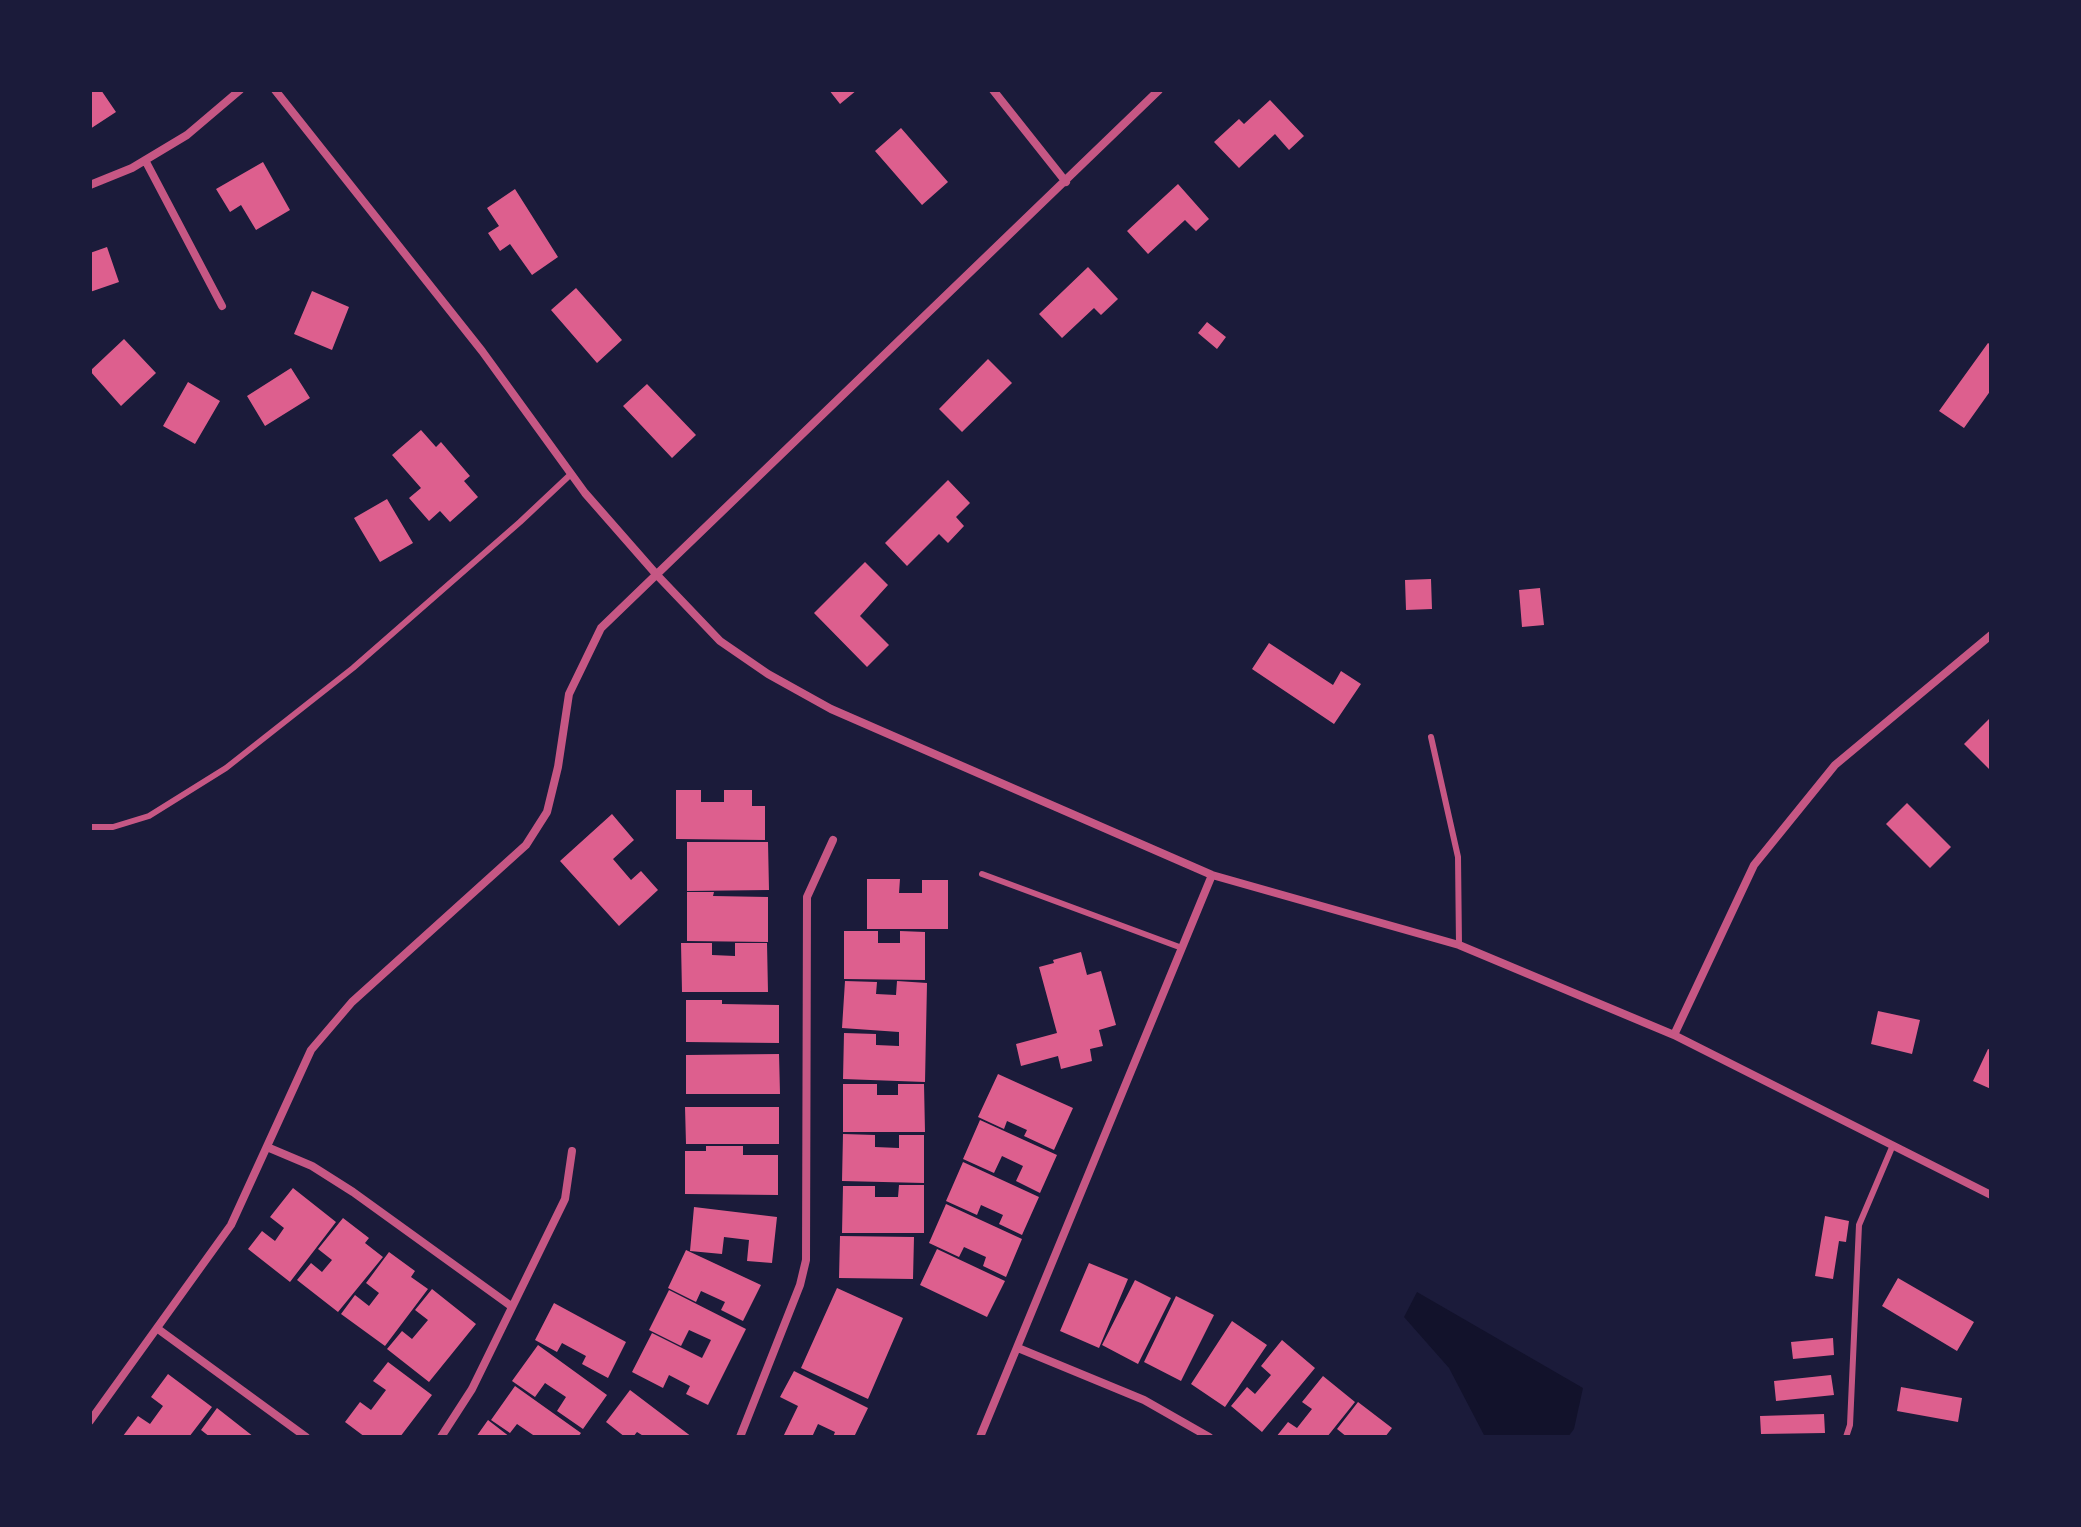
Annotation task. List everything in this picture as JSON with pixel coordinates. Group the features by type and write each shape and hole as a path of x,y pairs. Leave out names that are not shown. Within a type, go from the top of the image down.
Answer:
{"street":[{"path":"90,185 145,160 187,135 240,90"},
{"path":"275,90 482,351 571,474 656,574 720,641 768,674 831,709 1212,875 1459,945 1674,1035 1991,1195"},
{"path":"993,90 1066,182"},
{"path":"90,1421 231,1225 311,1050 352,1002 526,845 547,812 558,767 569,694 601,628 1159,90"},
{"path":"145,160 222,306"},
{"path":"1674,1035 1754,865 1835,765 1991,635"},
{"path":"740,1437 800,1285 806,1260 807,897 833,840"},
{"path":"980,1437 1212,875"},
{"path":"267,1147 312,1166 353,1192 511,1306"},
{"path":"441,1437 472,1389 565,1199 572,1151"},
{"path":"158,1329 306,1437"},
{"path":"1018,1348 1144,1400 1209,1437"}],"lane":[{"path":"90,827 113,827 149,816 226,768 353,668 571,474"},
{"path":"1431,737 1458,857 1459,945"},
{"path":"982,874 1182,948"},
{"path":"1846,1437 1850,1425 1859,1225 1893,1145"}],"shaded area":[{"path":"1417,1292 1583,1388 1574,1429 1568,1437 1485,1437 1449,1368 1404,1317"}],"building":[{"path":"90,90 101,90 116,112 90,129"},
{"path":"829,90 857,90 840,104"},
{"path":"1270,100 1304,136 1289,150 1275,134 1239,168 1214,142 1239,119 1244,124"},
{"path":"901,128 948,182 922,205 875,151"},
{"path":"263,162 290,210 256,230 241,205 230,212 216,189"},
{"path":"1178,184 1209,219 1196,231 1185,220 1148,254 1127,231"},
{"path":"515,189 558,257 532,275 510,244 500,251 488,233 499,226 487,208"},
{"path":"107,247 119,282 90,292 90,253"},
{"path":"1088,267 1118,299 1101,315 1094,308 1062,338 1039,314"},
{"path":"576,288 622,340 597,363 551,310"},
{"path":"312,291 349,307 332,350 294,334"},
{"path":"1207,322 1226,337 1217,349 1198,333"},
{"path":"124,339 156,373 121,406 90,371"},
{"path":"1988,343 1991,345 1991,390 1964,428 1939,411"},
{"path":"988,359 1012,383 962,432 939,409"},
{"path":"291,368 310,398 265,426 247,396"},
{"path":"188,382 220,401 195,444 163,426"},
{"path":"647,384 696,435 672,458 623,406"},
{"path":"421,430 436,447 441,442 470,476 464,481 478,497 450,522 440,511 429,521 409,498 421,488 392,455"},
{"path":"948,480 970,503 956,517 964,526 948,543 939,534 907,566 885,543"},
{"path":"387,499 413,543 380,562 354,518"},
{"path":"865,562 888,585 860,616 889,645 867,667 814,613"},
{"path":"1431,579 1432,609 1406,610 1405,580"},
{"path":"1540,588 1544,625 1522,627 1519,590"},
{"path":"1269,643 1333,685 1341,671 1361,684 1334,724 1252,669"},
{"path":"1991,717 1991,771 1964,744"},
{"path":"676,790 701,790 701,802 724,802 724,790 752,790 752,806 765,806 765,840 676,839"},
{"path":"1907,803 1951,847 1930,868 1886,824"},
{"path":"612,814 634,840 613,859 631,880 641,871 658,890 619,926 560,861"},
{"path":"687,842 768,842 769,890 687,891"},
{"path":"867,879 900,879 899,893 922,893 922,880 948,880 948,929 867,929"},
{"path":"687,892 768,897 768,942 687,941"},
{"path":"844,931 878,931 878,943 900,943 900,931 925,932 925,980 844,979"},
{"path":"681,943 712,943 712,955 735,956 735,943 767,943 768,992 682,992"},
{"path":"1081,952 1087,975 1101,971 1116,1025 1099,1030 1103,1046 1090,1049 1092,1061 1061,1069 1058,1056 1021,1066 1016,1044 1057,1033 1039,967"},
{"path":"845,981 877,982 876,994 896,995 897,981 927,983 925,1082 843,1079 844,1033 876,1034 876,1045 899,1046 899,1032 842,1028"},
{"path":"686,1000 779,1005 779,1043 686,1042"},
{"path":"1878,1011 1920,1020 1912,1054 1871,1044"},
{"path":"1988,1049 1991,1050 1991,1089 1973,1081"},
{"path":"779,1054 780,1094 686,1094 686,1055"},
{"path":"998,1074 1073,1108 1054,1150 1024,1136 1027,1130 1007,1121 1004,1129 978,1117"},
{"path":"843,1084 877,1084 877,1095 898,1095 898,1084 924,1084 925,1132 843,1132"},
{"path":"685,1107 779,1107 779,1144 686,1144"},
{"path":"980,1120 1057,1155 1040,1193 1016,1181 1023,1166 1002,1156 994,1173 963,1159"},
{"path":"843,1134 875,1135 875,1147 899,1148 899,1135 924,1135 924,1183 842,1181"},
{"path":"706,1146 743,1146 743,1155 778,1155 778,1195 685,1194 685,1151 706,1151"},
{"path":"963,1162 1039,1197 1022,1235 999,1224 1003,1215 981,1205 977,1215 946,1201"},
{"path":"899,1185 924,1185 924,1233 842,1233 843,1186 875,1186 875,1197 898,1197"},
{"path":"293,1188 336,1222 290,1282 248,1249 262,1231 275,1241 284,1228 270,1217"},
{"path":"946,1204 1022,1239 1006,1277 983,1266 986,1257 964,1247 959,1257 929,1243"},
{"path":"694,1207 777,1217 772,1263 747,1261 749,1240 724,1237 722,1254 690,1251"},
{"path":"1825,1216 1849,1221 1846,1242 1839,1241 1833,1279 1815,1276"},
{"path":"343,1218 369,1238 365,1243 383,1257 338,1312 297,1280 311,1263 322,1272 332,1260 318,1249"},
{"path":"840,1236 914,1237 913,1279 839,1278"},
{"path":"937,1249 1005,1281 987,1317 920,1285"},
{"path":"686,1250 761,1285 743,1321 721,1310 725,1302 701,1291 696,1302 668,1288"},
{"path":"389,1252 415,1271 411,1277 428,1289 385,1346 341,1314 355,1295 369,1306 379,1293 366,1283"},
{"path":"1089,1263 1128,1279 1099,1348 1060,1331"},
{"path":"1898,1278 1974,1322 1957,1351 1882,1306"},
{"path":"1135,1280 1171,1298 1138,1364 1102,1345"},
{"path":"837,1288 903,1318 868,1399 801,1368"},
{"path":"432,1289 476,1324 429,1382 387,1349 402,1331 412,1339 428,1320 415,1310"},
{"path":"669,1290 746,1329 708,1405 686,1394 690,1386 669,1375 663,1388 632,1372 652,1333 702,1358 711,1340 689,1330 681,1346 649,1330"},
{"path":"1176,1296 1214,1315 1181,1381 1144,1362"},
{"path":"554,1303 626,1342 608,1378 582,1364 586,1356 562,1343 557,1352 535,1340"},
{"path":"1232,1321 1267,1345 1225,1407 1191,1384"},
{"path":"1833,1338 1834,1355 1793,1359 1791,1342"},
{"path":"1282,1340 1315,1368 1262,1432 1231,1406 1247,1387 1255,1394 1271,1375 1261,1366"},
{"path":"538,1345 607,1395 583,1429 557,1411 566,1397 545,1383 535,1397 512,1381"},
{"path":"388,1362 432,1395 400,1437 365,1437 345,1422 360,1402 371,1410 386,1390 373,1381"},
{"path":"794,1371 868,1408 854,1437 833,1437 835,1432 818,1424 812,1437 783,1437 798,1406 780,1397"},
{"path":"168,1374 212,1407 189,1437 123,1436 138,1416 150,1424 163,1406 151,1397"},
{"path":"1831,1375 1834,1395 1776,1401 1774,1381"},
{"path":"1323,1376 1355,1402 1327,1437 1276,1437 1288,1422 1297,1428 1312,1409 1302,1402"},
{"path":"515,1386 581,1433 578,1437 536,1437 517,1424 510,1433 491,1420"},
{"path":"1901,1387 1962,1398 1958,1422 1897,1411"},
{"path":"630,1390 692,1437 645,1437 637,1432 633,1437 625,1437 606,1422"},
{"path":"1358,1402 1392,1428 1385,1437 1347,1437 1337,1429"},
{"path":"217,1408 254,1437 210,1437 201,1430"},
{"path":"1824,1414 1825,1433 1761,1434 1760,1416"},
{"path":"488,1420 510,1437 476,1437"}]}
